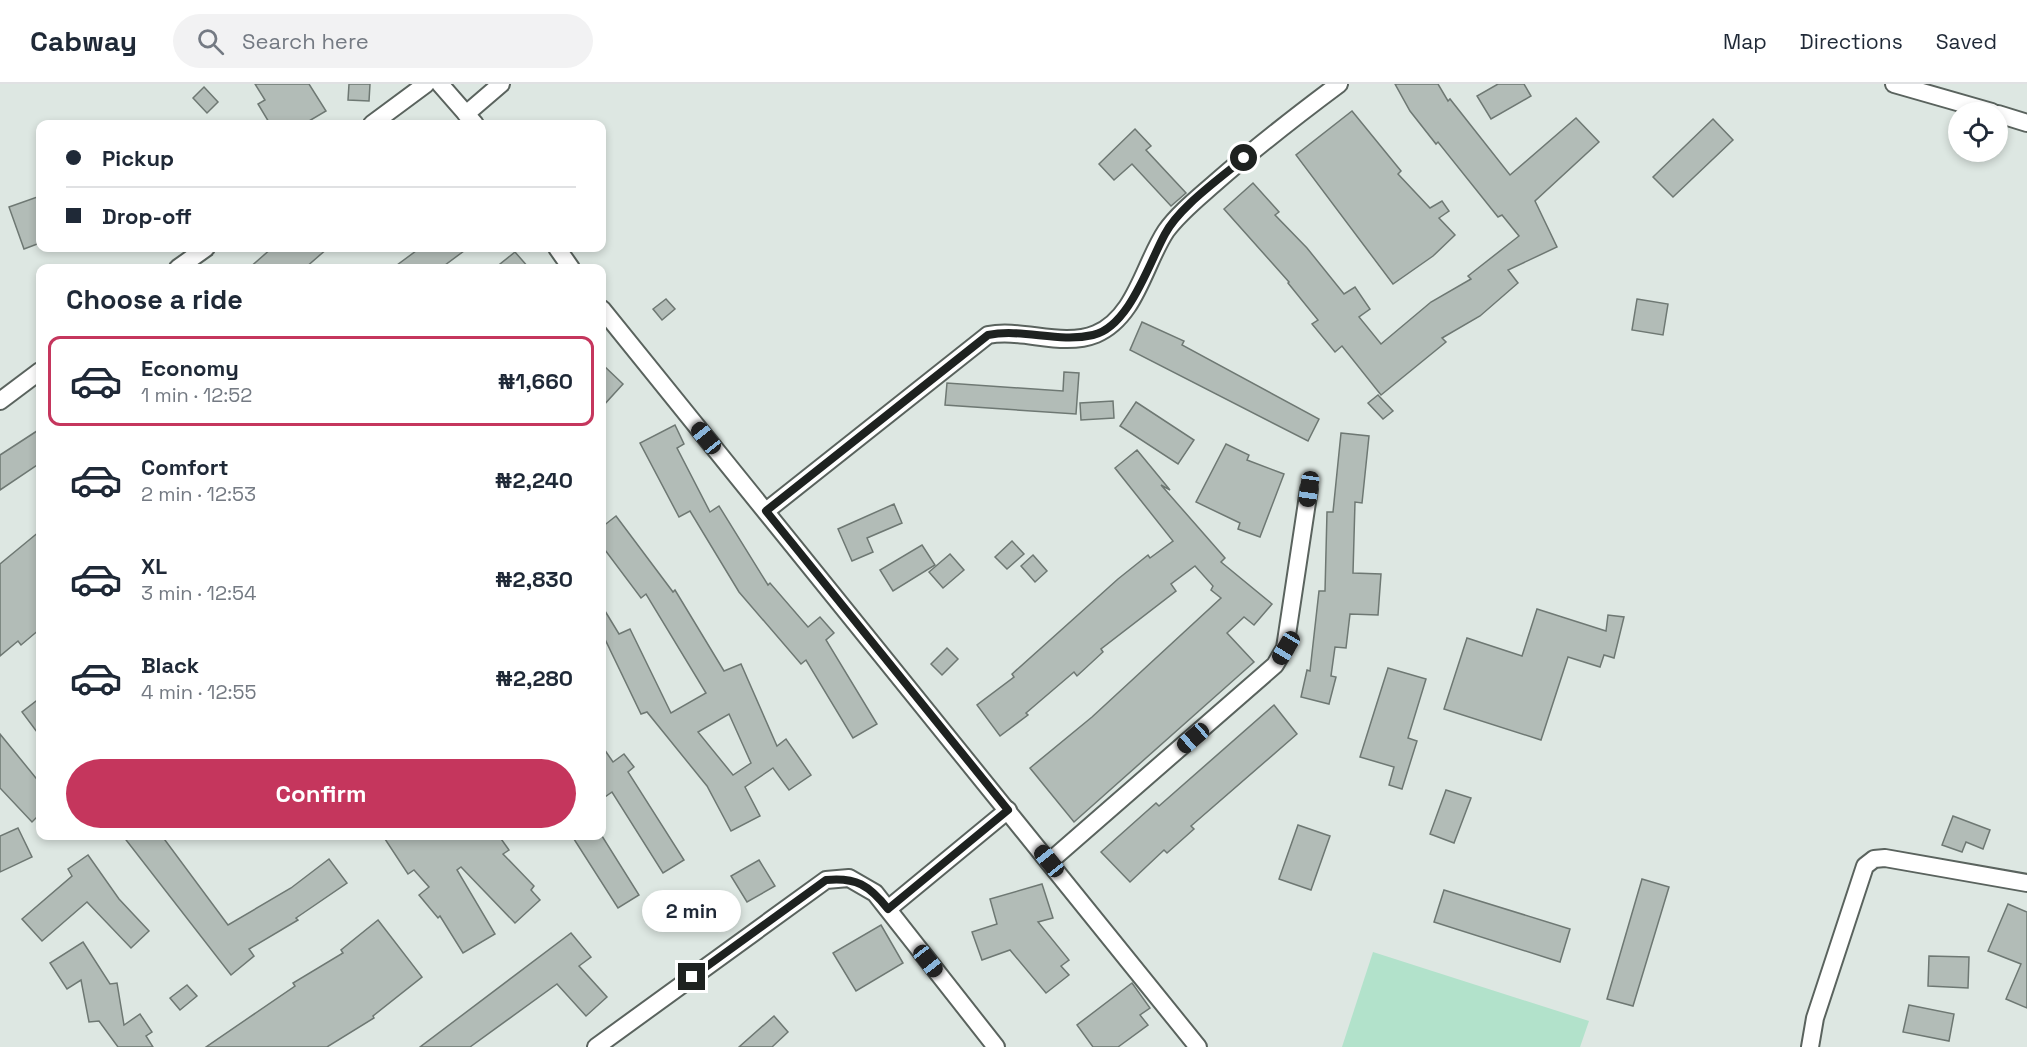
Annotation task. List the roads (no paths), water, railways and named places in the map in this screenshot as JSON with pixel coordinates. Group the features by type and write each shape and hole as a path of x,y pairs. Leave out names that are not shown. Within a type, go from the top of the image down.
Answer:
{"street":[{"path":"377,120 426,84"},
{"path":"440,84 470,119 501,84"},
{"path":"766,511 988,335 1000,333 1055,338 1093,335 1110,327 1131,302 1167,231 1194,202 1261,143 1339,84"},
{"path":"1894,84 1957,102"},
{"path":"2008,117 2027,123"},
{"path":"184,264 200,252"},
{"path":"606,314 1198,1047"},
{"path":"0,401 36,374"},
{"path":"1049,861 1275,665 1286,648 1309,489"},
{"path":"888,909 1008,810"},
{"path":"1810,1047 1815,1018 1865,866 1874,859 1885,858 2027,883"},
{"path":"596,1047 826,880 849,878 875,893 996,1047"}]}
